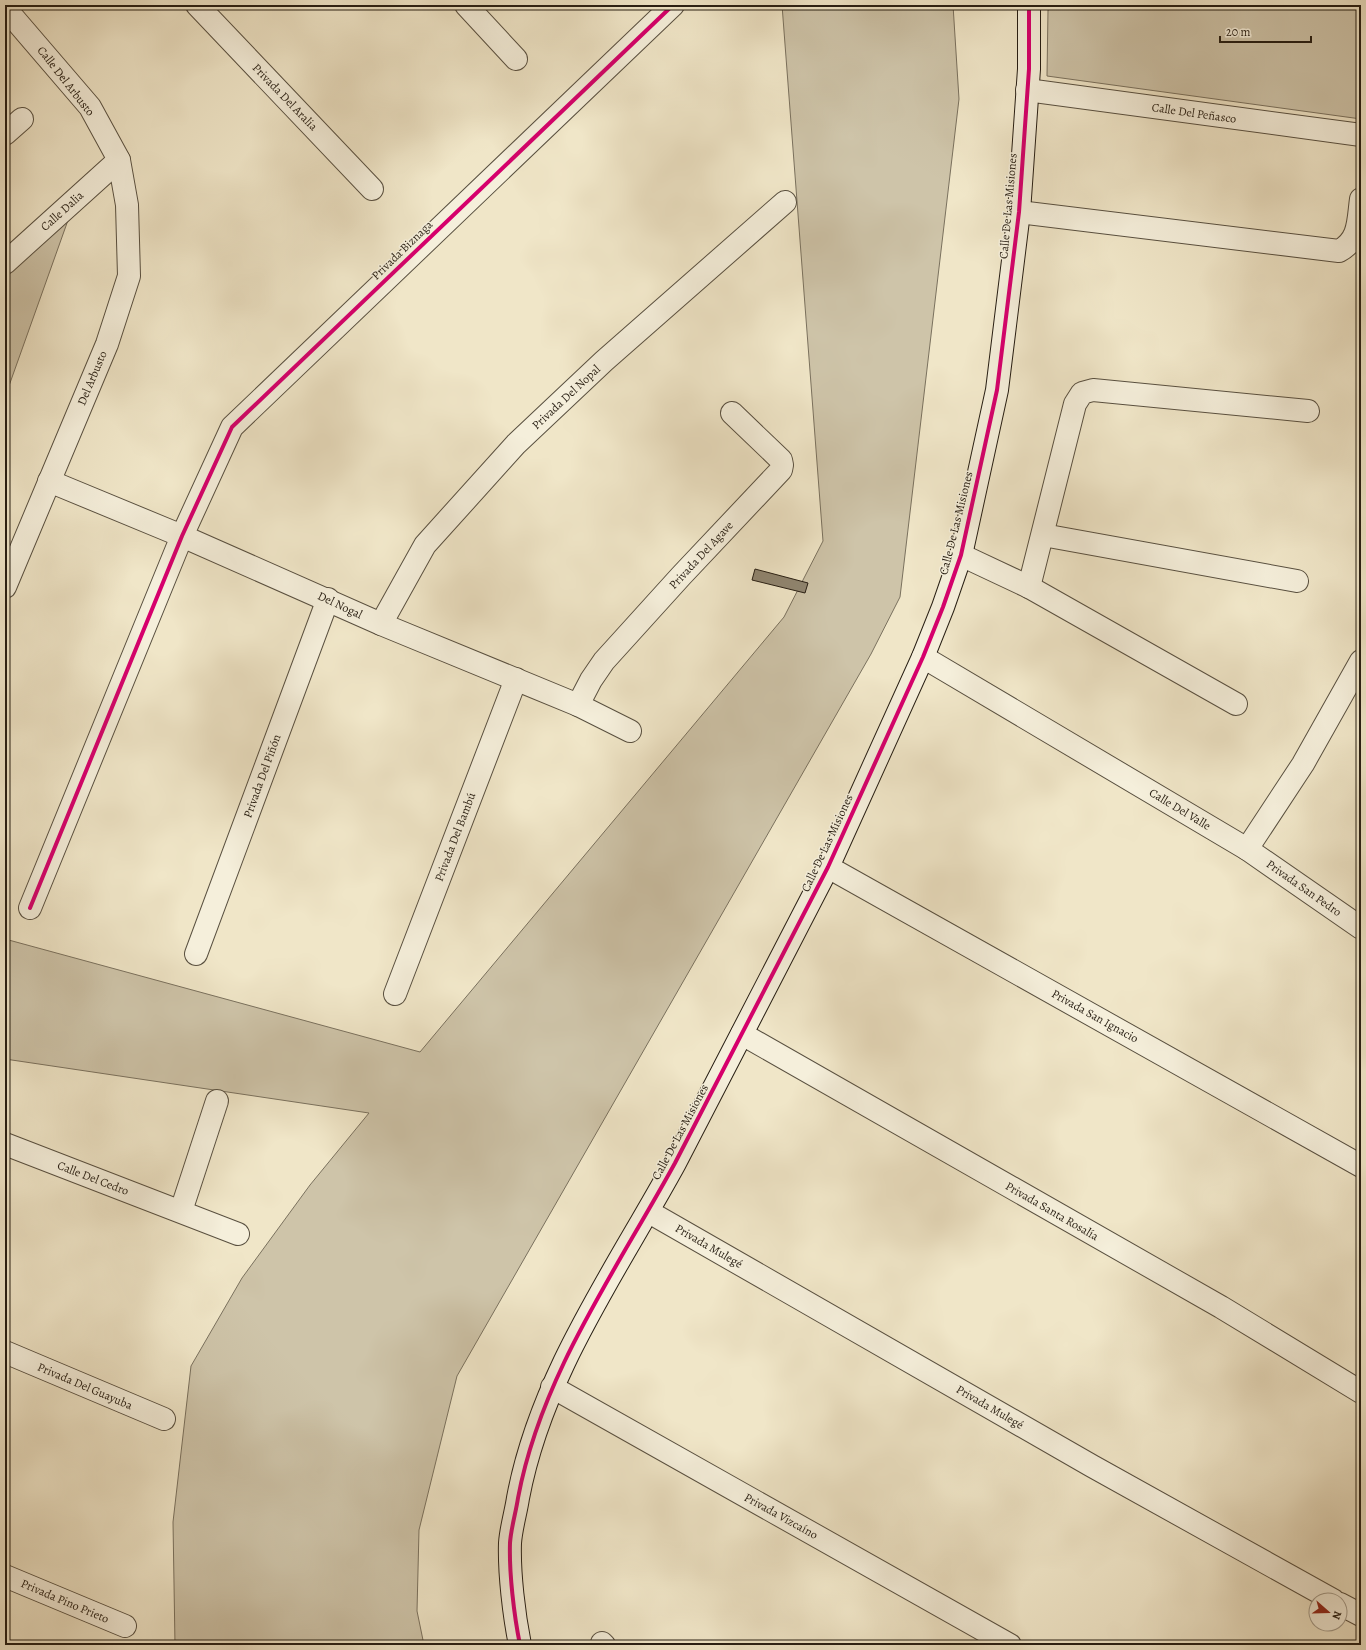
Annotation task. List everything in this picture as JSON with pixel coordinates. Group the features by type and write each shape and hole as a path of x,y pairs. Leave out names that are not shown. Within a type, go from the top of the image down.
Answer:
{"street":[{"name":"Privada Del Aralia","path":"197,5 372,189"},
{"path":"466,5 516,59"},
{"name":"Privada Biznaga","path":"30,908 182,536 232,426 673,5"},
{"name":"Calle De Las Misiones","path":"520,1645 515,1622 510,1542 524,1466 552,1387 583,1323 649,1212 828,867 923,657 943,607 961,555 997,390 1019,212 1029,69 1029,5"},
{"name":"Calle Del Arbusto","path":"5,8 90,107 119,160"},
{"name":"Calle Del Peñasco","path":"1027,90 1361,135"},
{"path":"5,134 22,119"},
{"name":"Calle Dalia","path":"5,263 119,160"},
{"name":"Del Arbusto","path":"5,587 107,344 130,276 127,205 119,160"},
{"path":"1019,212 1339,251 1349,246 1355,236 1361,199"},
{"name":"Privada Del Nopal","path":"381,624 426,545 516,444 604,361 785,202"},
{"path":"1029,587 1075,404 1082,393 1093,390 1308,411"},
{"name":"Privada Del Agave","path":"578,705 591,680 604,661 681,576 781,470 781,460 732,413"},
{"name":"Del Nogal","path":"49,481 182,536 328,599 381,624 578,705 630,731"},
{"path":"1043,535 1297,581"},
{"path":"961,555 1029,587 1236,704"},
{"name":"Privada Del Piñón","path":"196,954 328,599"},
{"name":"Calle Del Valle","path":"923,657 1247,849"},
{"path":"1247,849 1303,764 1358,675"},
{"name":"Privada Del Bambú","path":"395,994 516,679"},
{"name":"Privada San Pedro","path":"1247,849 1361,928"},
{"name":"Privada San Ignacio","path":"828,867 1361,1166"},
{"name":"Privada Santa Rosalía","path":"742,1034 1221,1307 1361,1392"},
{"path":"181,1211 217,1101"},
{"name":"Calle Del Cedro","path":"5,1144 238,1234"},
{"name":"Privada Mulegé","path":"649,1212 1092,1466 1319,1592"},
{"name":"Privada Del Guayuba","path":"5,1352 164,1419"},
{"name":"Privada Vizcaíno","path":"552,1387 1010,1645"},
{"name":"Privada Pino Prieto","path":"5,1576 126,1626"},
{"path":"1348,1608 1361,1615"}],"shaded area":[{"path":"782,5 953,5 959,99 900,597 871,654 457,1376 419,1530 417,1611 424,1645 175,1645 173,1522 191,1366 242,1278 310,1185 369,1113 5,1059 5,939 420,1052 784,617 823,541"},
{"path":"1063,5 1361,5 1361,119 1047,76 1048,10"},
{"path":"72,209 5,397 5,274"}],"building":[{"path":"755,569 808,583 805,593 752,580"}],"cycle path":[{"path":"30,908 182,536 232,427 673,5"},
{"path":"520,1645 511,1581 510,1543 518,1498 529,1453 544,1409 562,1366 583,1325 675,1163 828,867 923,657 943,607 961,555 997,390 1019,212 1029,69 1029,5"}]}
